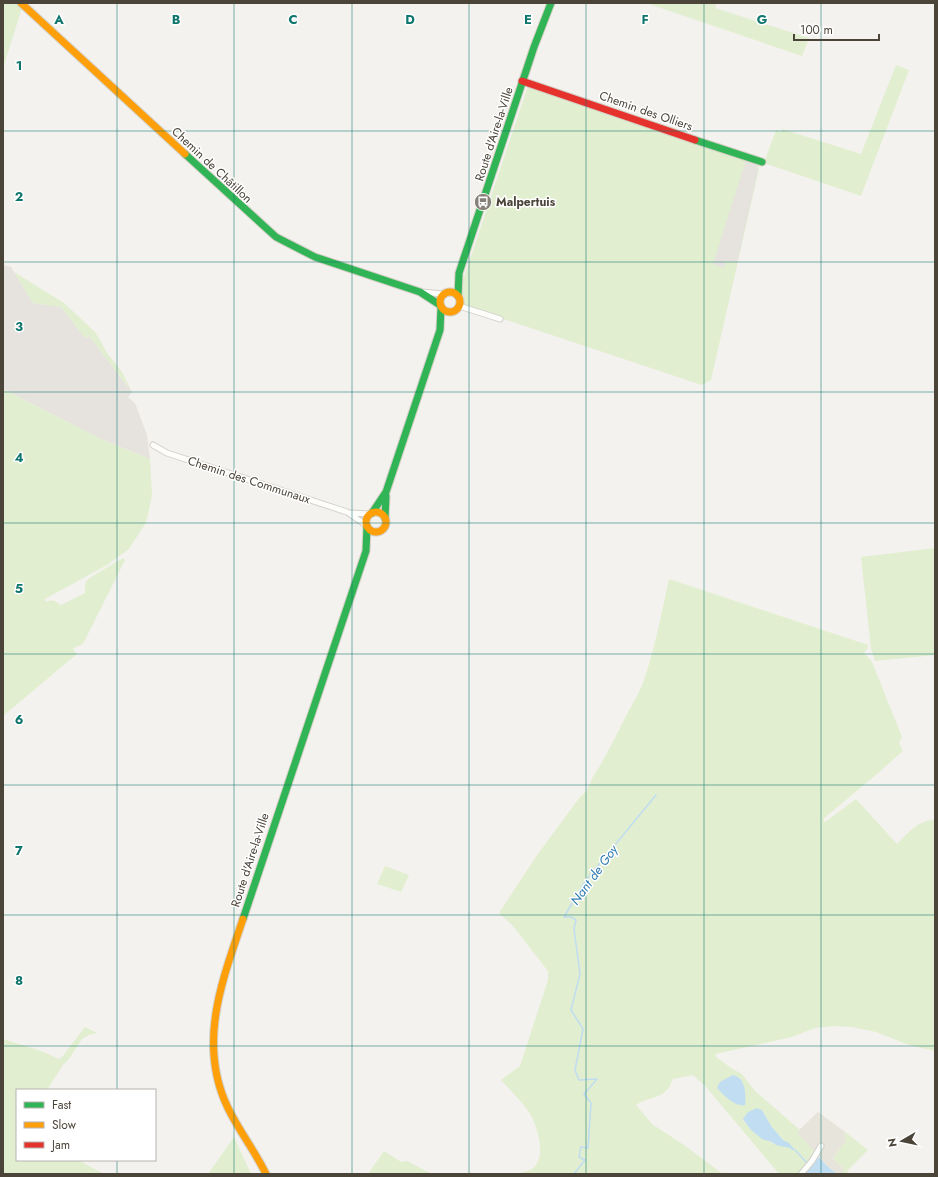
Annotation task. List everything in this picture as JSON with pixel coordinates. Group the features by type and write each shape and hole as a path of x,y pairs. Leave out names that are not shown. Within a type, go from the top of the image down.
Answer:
{"main road":[{"name":"Chemin de Châtillon","path":"21,3 276,237 315,257 420,292 441,306"},
{"name":"Route d'Aire-la-Ville","path":"458,296 459,273 504,140 522,81 551,3"},
{"name":"Chemin des Olliers","path":"522,81 762,162"},
{"name":"Route d'Aire-la-Ville","path":"445,293 459,273"},
{"path":"386,492 386,525 380,531 373,532 367,526 366,520 386,492 440,330 440,299 445,293 452,292 460,299 459,306 440,330"},
{"path":"441,306 445,311 453,312"},
{"path":"371,513 380,513 385,518"},
{"name":"Route d'Aire-la-Ville","path":"266,1174 235,1123 224,1100 214,1056 214,1012 230,956 366,551 368,540 367,526"},
{"name":"Route d'Aire-la-Ville","path":"366,551 380,531"}],"street":[{"name":"Chemin de Châtillon","path":"420,292 445,293"},
{"path":"459,306 500,319"},
{"name":"Chemin des Communaux","path":"153,445 167,453 347,512 371,513"},
{"name":"Chemin des Communaux","path":"347,512 367,526"},
{"path":"801,1174 812,1161 821,1146"}],"shaded area":[{"path":"745,160 754,163 758,170 737,263 726,261 724,268 713,264"},
{"path":"3,265 11,267 33,303 61,307 85,338 89,336 132,392 128,397 135,403 147,435 150,459 101,439 3,389"},
{"path":"818,1112 844,1131 846,1141 833,1158 843,1168 843,1174 837,1174 826,1165 796,1133"}],"green space":[{"path":"3,3 16,3 22,8 3,68"},
{"path":"646,3 717,3 715,8 809,38 802,56"},
{"path":"896,65 909,70 861,196 764,163 776,130 781,132 782,129 861,154"},
{"path":"528,86 756,162 758,165 759,169 711,380 702,385 470,308 464,303 460,289"},
{"path":"14,272 64,303 96,333 107,353 122,372 132,392 89,336 85,338 61,307 33,303"},
{"path":"3,389 101,439 150,459 152,495 145,524 129,549 107,565 45,599 46,602 54,601 61,605 85,593 85,584 88,579 123,558 125,560 84,642 82,645 73,649 77,654 3,716"},
{"path":"935,548 935,655 875,661 871,649 861,557"},
{"path":"669,579 868,645 868,648 864,653 872,662 902,737 899,743 903,751 823,819 825,822 856,799 897,844 909,832 919,825 929,820 935,820 935,1051 909,1045 876,1032 852,1027 835,1026 815,1028 792,1037 716,1054 715,1056 742,1074 755,1091 800,1130 797,1133 815,1152 807,1163 815,1174 779,1174 706,1087 693,1075 673,1079 668,1089 664,1093 636,1105 652,1124 684,1145 723,1174 508,1174 524,1172 532,1169 537,1164 539,1157 540,1141 532,1118 523,1104 501,1080 520,1066 548,980 548,971 513,926 499,913 537,855 580,797 587,790 638,693 644,681 653,651","holes":["762,1110 771,1126 783,1141 774,1144 762,1138 743,1120"]},
{"path":"385,866 409,875 401,892 377,884"},
{"path":"85,1027 97,1033 82,1039 48,1089 16,1089 16,1161 80,1161 104,1174 3,1174 3,1039 41,1051 59,1059"},
{"path":"844,1131 868,1150 847,1171 849,1174 843,1174 843,1168 833,1158 846,1141"},
{"path":"234,1137 251,1174 208,1174"},
{"path":"384,1151 401,1162 407,1161 432,1174 368,1174"}],"water":[{"path":"733,1075 740,1079 743,1083 745,1091 745,1105 733,1102 717,1088 720,1082"},
{"path":"757,1108 762,1110 771,1126 783,1140 789,1143 795,1150 776,1145 762,1139 751,1130 743,1119 748,1112"},
{"path":"819,1157 837,1174 805,1174 807,1172 808,1162 813,1163"}],"waterway":[{"name":"Nant de Goy","path":"574,1174 585,1160 579,1157 581,1147 588,1148 591,1103 584,1094 597,1079 579,1080 575,1070 583,1029 571,1010 580,974 574,929 576,920 571,917 564,917 586,880 656,795"},
{"path":"795,1150 807,1163"}],"traffic: fast":[{"path":"458,296 459,273 534,47 551,3"},
{"path":"695,140 762,162"},
{"path":"185,154 276,237 315,257 420,292 440,305"},
{"path":"372,513 386,492 440,330 441,308"},
{"path":"385,518 386,496"},
{"path":"243,919 366,551 367,527"}],"traffic: slow":[{"path":"21,3 185,154"},
{"path":"450,292 457,295 460,302 457,309 450,312 443,309 440,302 443,295 450,292"},
{"path":"376,512 383,515 386,522 383,529 376,532 369,529 366,522 369,515 376,512"},
{"path":"243,919 227,966 216,1013 214,1060 219,1084 228,1108 266,1174"}],"traffic: jam":[{"path":"522,81 695,140"}],"place":[{"name":"Malpertuis","path":"483,202"}]}
